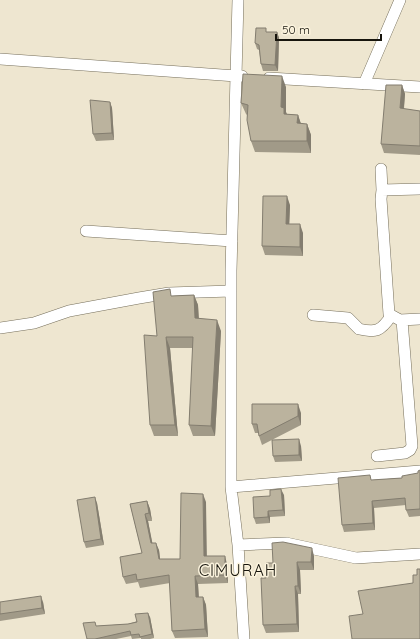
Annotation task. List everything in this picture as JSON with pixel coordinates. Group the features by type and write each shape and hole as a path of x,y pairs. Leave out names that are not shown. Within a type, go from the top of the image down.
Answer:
{"street":[{"path":"238,0 231,291 231,487 238,545 244,639"},
{"path":"364,84 400,0"},
{"path":"0,59 236,76 420,87"},
{"path":"313,315 348,318 359,329 378,330 384,327 390,316 388,312 381,169"},
{"path":"382,190 420,190"},
{"path":"86,231 232,241"},
{"path":"0,328 34,323 69,311 169,293 231,291"},
{"path":"390,316 402,320 420,319"},
{"path":"377,456 405,453 410,450 412,446 402,320"},
{"path":"231,487 420,471"},
{"path":"238,545 286,543 356,558 420,554"}],"building":[{"path":"256,28 266,28 266,32 277,32 275,65 261,64 259,45 255,43"},
{"path":"243,74 282,76 281,107 284,108 284,114 298,115 297,123 307,124 307,141 251,141 247,120 248,105 241,103"},
{"path":"386,85 402,85 400,108 420,111 420,146 381,144"},
{"path":"90,100 110,102 112,133 93,134"},
{"path":"263,196 287,196 286,224 300,224 300,247 262,246"},
{"path":"170,289 171,296 194,295 195,318 217,320 211,426 189,425 193,337 166,337 175,425 150,425 144,335 157,336 153,292"},
{"path":"252,404 298,404 298,416 259,436 257,424 252,424"},
{"path":"299,439 299,455 273,456 272,440"},
{"path":"420,470 420,509 406,510 405,498 372,501 373,523 342,525 338,478 370,475 371,480 402,478 402,476 418,473"},
{"path":"281,489 283,510 268,511 268,517 254,518 253,497 270,496 270,490"},
{"path":"181,493 203,494 204,556 225,556 225,575 195,576 196,597 203,597 205,629 172,631 169,575 137,580 136,574 123,577 120,557 142,553 130,504 147,501 149,513 145,514 151,543 156,543 159,559 180,559"},
{"path":"95,497 101,539 84,542 77,500"},
{"path":"283,542 312,548 311,562 297,562 298,586 295,586 297,624 263,625 261,578 266,578 266,563 273,563 272,543"},
{"path":"417,569 420,569 420,639 352,639 349,616 363,614 358,591 413,583 413,575 417,575"},
{"path":"41,596 42,608 0,614 0,602"},
{"path":"148,613 152,634 140,637 139,634 131,635 130,631 95,639 87,639 83,623 95,622 96,626 128,624 137,622 135,614"}],"district":[{"name":"CIMURAH","path":"238,570"}]}
